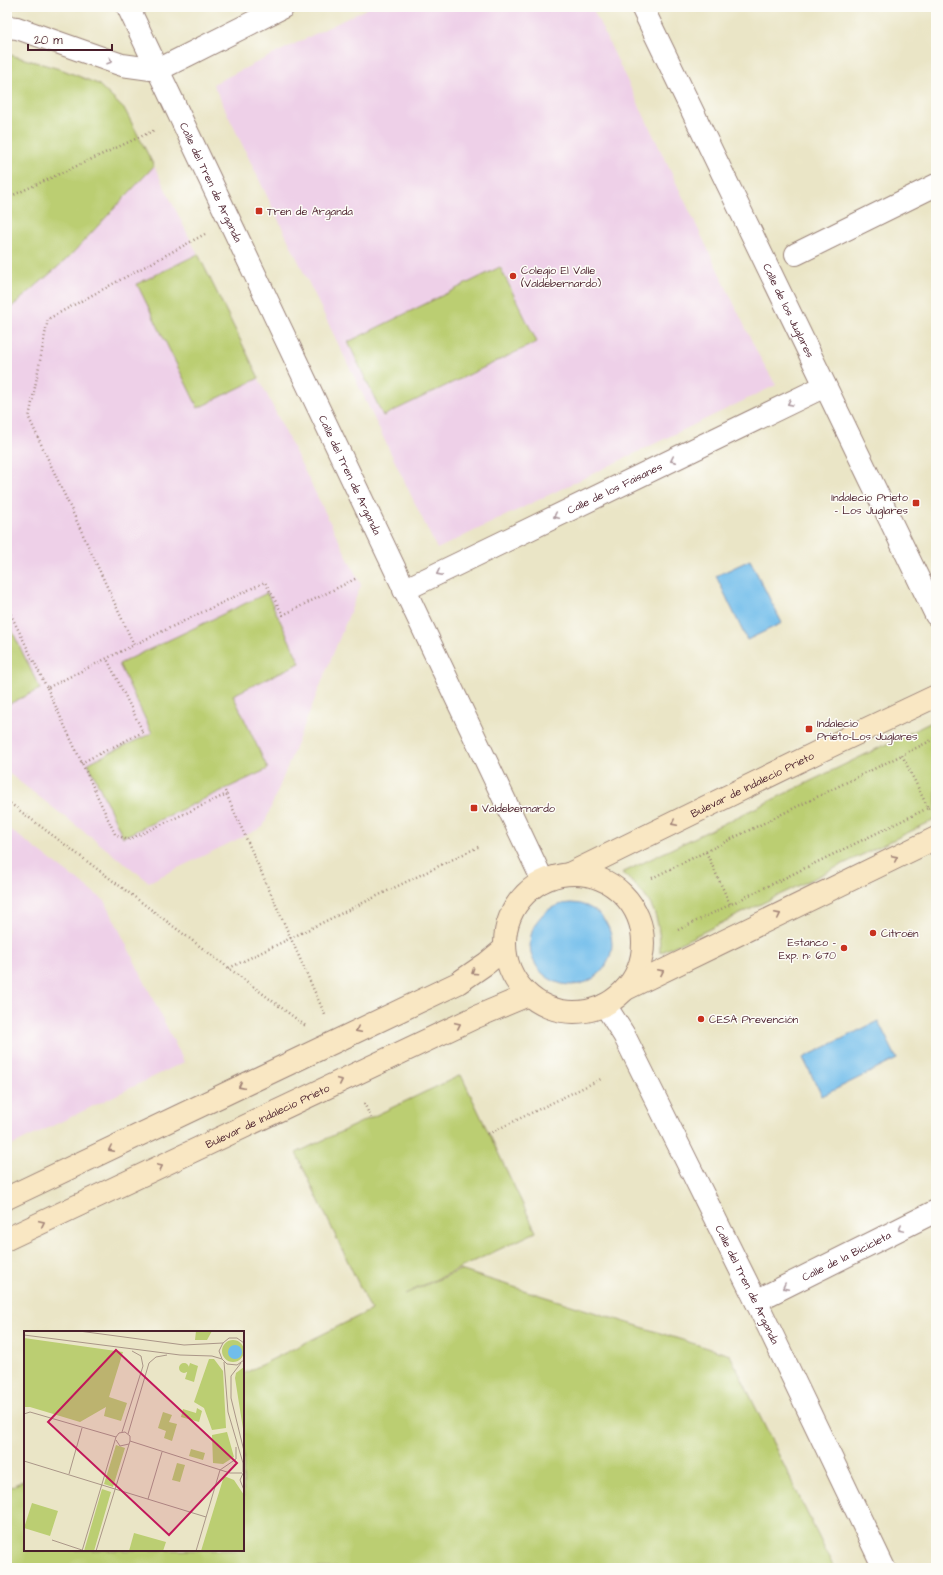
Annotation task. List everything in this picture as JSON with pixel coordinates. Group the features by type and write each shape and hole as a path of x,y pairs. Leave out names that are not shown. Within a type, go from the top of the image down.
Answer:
{"street":[{"name":"Calle del Tren de Arganda","path":"128,7 543,881"},
{"path":"7,27 17,28 122,65 158,70 283,7"},
{"name":"Calle de los Juglares","path":"642,7 936,614"},
{"path":"796,254 936,185"},
{"name":"Calle de los Faisanes","path":"404,590 825,386"},
{"name":"Bulevar de Indalecio Prieto","path":"569,874 820,750 936,696"},
{"path":"626,989 636,973 641,956 642,938 636,915 631,905 619,891 604,881 587,875 569,874 543,881 529,890 518,902 510,916 505,931 505,948 512,974 528,995 542,1004 557,1010 573,1012 584,1011 604,1005 626,989 936,838"},
{"path":"7,1198 458,983 487,963 505,948"},
{"name":"Bulevar de Indalecio Prieto","path":"7,1240 476,1017 528,995"},
{"name":"Calle del Tren de Arganda","path":"604,1005 624,1035 756,1302 884,1568"},
{"name":"Calle de la Bicicleta","path":"756,1302 936,1211"}],"path":[{"path":"7,198 155,130"},
{"path":"134,646 29,418 48,319 205,234"},
{"path":"47,688 265,582 283,615 357,578"},
{"path":"7,607 116,834 128,840 226,793 327,1019"},
{"path":"81,763 143,732 107,659"},
{"path":"652,878 936,738"},
{"path":"902,755 928,808"},
{"path":"7,801 309,1028"},
{"path":"678,930 936,804"},
{"path":"228,968 480,846"},
{"path":"706,852 730,904"},
{"path":"488,1134 601,1079"},
{"path":"364,1103 371,1118"}],"shaded area":[{"name":"Colegio El Valle (Valdebernardo)","path":"370,7 592,7 758,354 776,385 437,549 213,84"},
{"path":"154,166 361,585 263,827 149,882 7,772 7,311 67,259"},
{"path":"7,827 105,901 184,1062 7,1148"}],"green space":[{"path":"7,54 63,70 98,84 125,110 154,166 67,259 7,311"},
{"path":"198,254 259,378 198,408 137,284"},
{"path":"500,267 537,342 383,416 348,342"},
{"path":"267,593 300,663 233,695 268,769 123,837 88,763 152,733 119,664"},
{"path":"7,620 40,689 7,705"},
{"path":"936,720 936,819 660,953 658,927 652,908 641,891 622,873"},
{"path":"461,1075 536,1232 405,1294 460,1270 730,1355 834,1568 7,1568 7,1489 24,1480 24,1551 244,1551 244,1374 371,1310 296,1153"}],"water":[{"path":"750,560 782,623 747,640 716,576"},
{"path":"571,903 587,906 600,915 609,928 612,944 609,960 600,973 587,982 571,985 555,982 542,973 533,960 530,944 533,928 542,915 555,906"},
{"path":"878,1021 897,1059 822,1096 803,1058"}],"place":[{"name":"Tren de Arganda","path":"259,211"},
{"name":"Colegio El Valle (Valdebernardo)","path":"513,276"},
{"name":"Indalecio Prieto - Los Juglares","path":"916,503"},
{"name":"Indalecio Prieto-Los Juglares","path":"809,729"},
{"name":"Valdebernardo","path":"474,808"},
{"name":"Citroën","path":"873,933"},
{"name":"Estanco - Exp. nº 670","path":"844,948"},
{"name":"CESA Prevención","path":"701,1019"}]}
